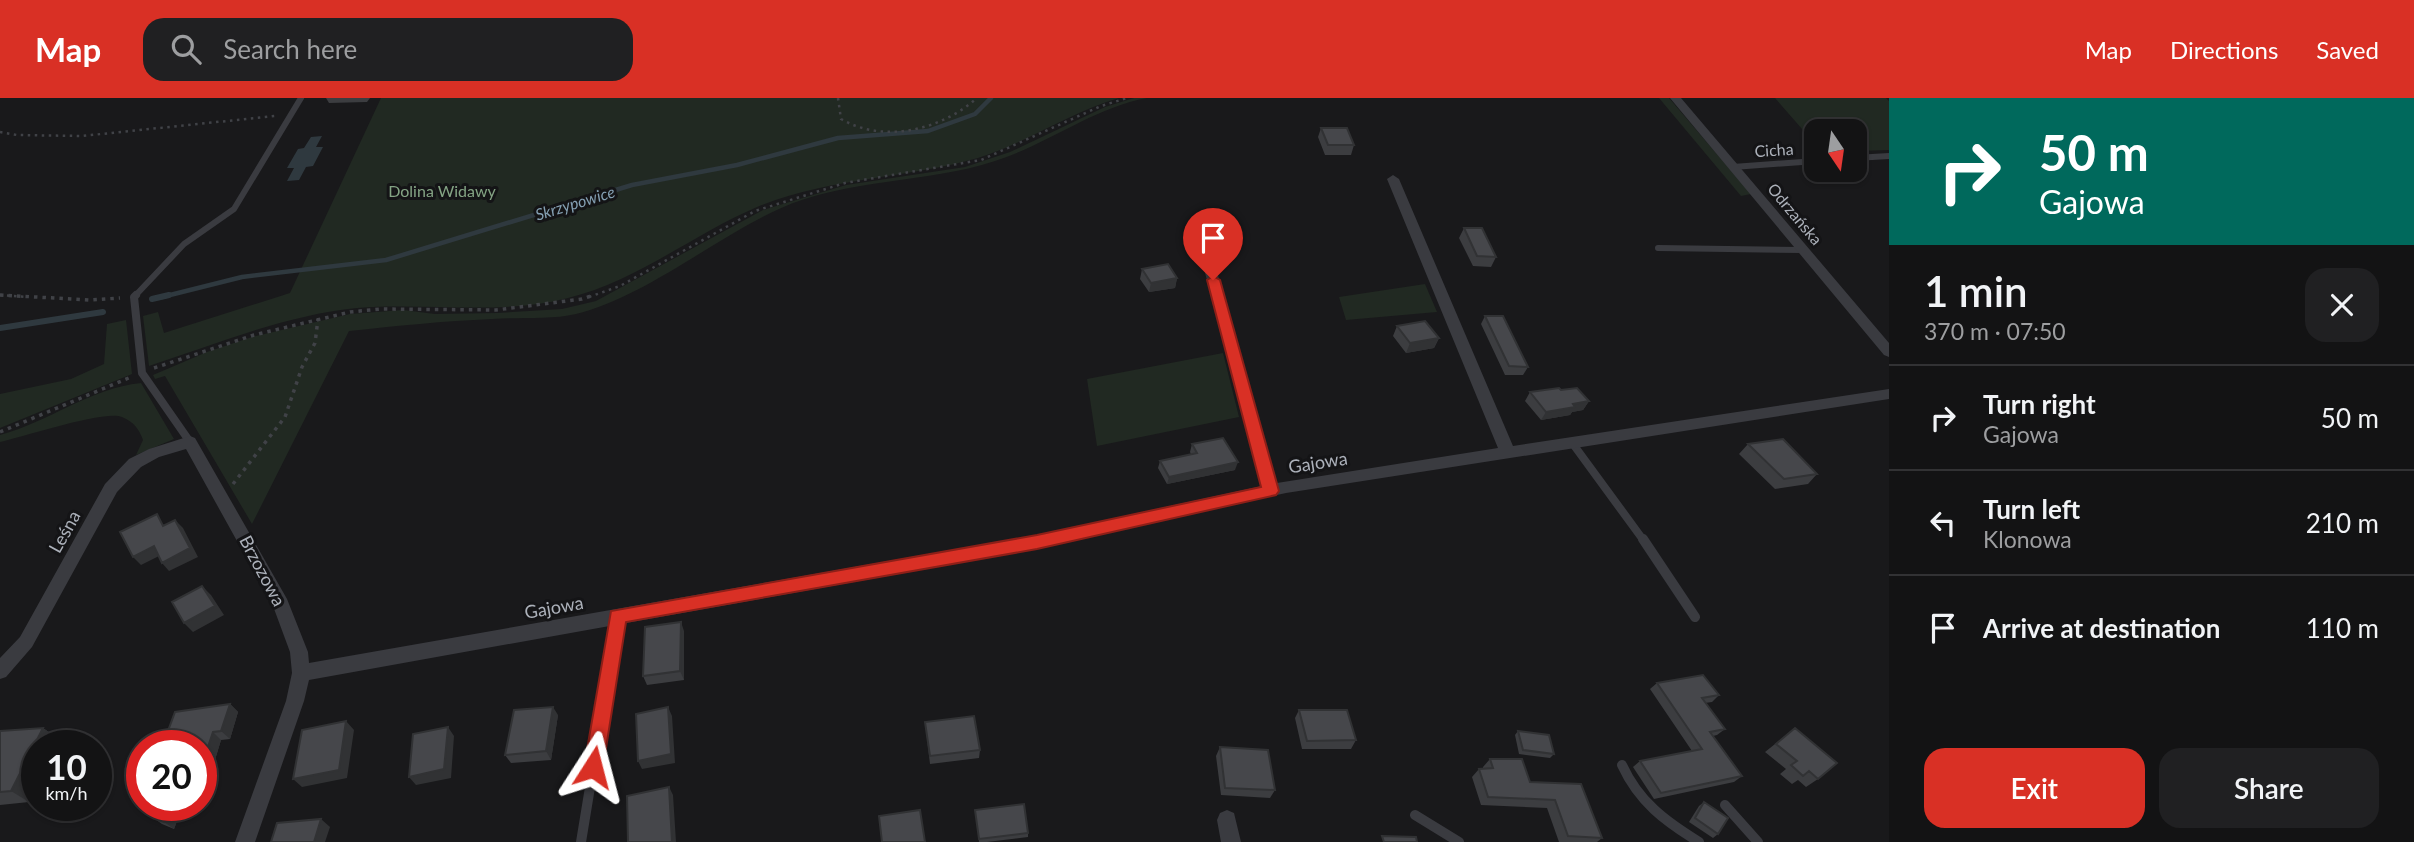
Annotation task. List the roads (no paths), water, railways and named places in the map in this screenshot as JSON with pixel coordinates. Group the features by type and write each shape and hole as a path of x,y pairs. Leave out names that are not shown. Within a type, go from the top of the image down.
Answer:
{"street":[{"name":"Odrzańska","path":"1675,98 1889,352"},
{"path":"1394,179 1508,453"},
{"path":"1206,254 1271,491"},
{"name":"Gajowa","path":"301,673 1037,542 1271,491 1889,394"},
{"name":"Brzozowa","path":"190,442 281,604 299,652 301,673 274,764 245,842"},
{"name":"Leśna","path":"0,671 26,642 111,488 135,463 154,453 190,442"},
{"path":"1227,820 1231,842"}],"lane":[{"name":"Brzozowa","path":"190,442 142,373 134,297 184,244 234,209 301,98"},
{"path":"1867,157 1889,156"},
{"name":"Cicha","path":"1733,167 1804,162"},
{"path":"1658,248 1802,250"},
{"path":"1573,444 1638,532 1695,617"},
{"path":"581,842 618,616"},
{"path":"1622,765 1630,785 1643,804 1662,820 1699,842"},
{"path":"1725,805 1758,842"},
{"path":"1415,815 1459,842"}],"waterway":[{"name":"Skrzypowice","path":"162,297 242,277 386,260 632,185 737,165 838,138 928,131 975,114 991,98"},
{"name":"Skrzypowice","path":"152,299 169,295"},
{"name":"Skrzypowice","path":"0,328 103,312"}],"park label":[{"name":"Dolina Widawy","path":"442,191"}]}
